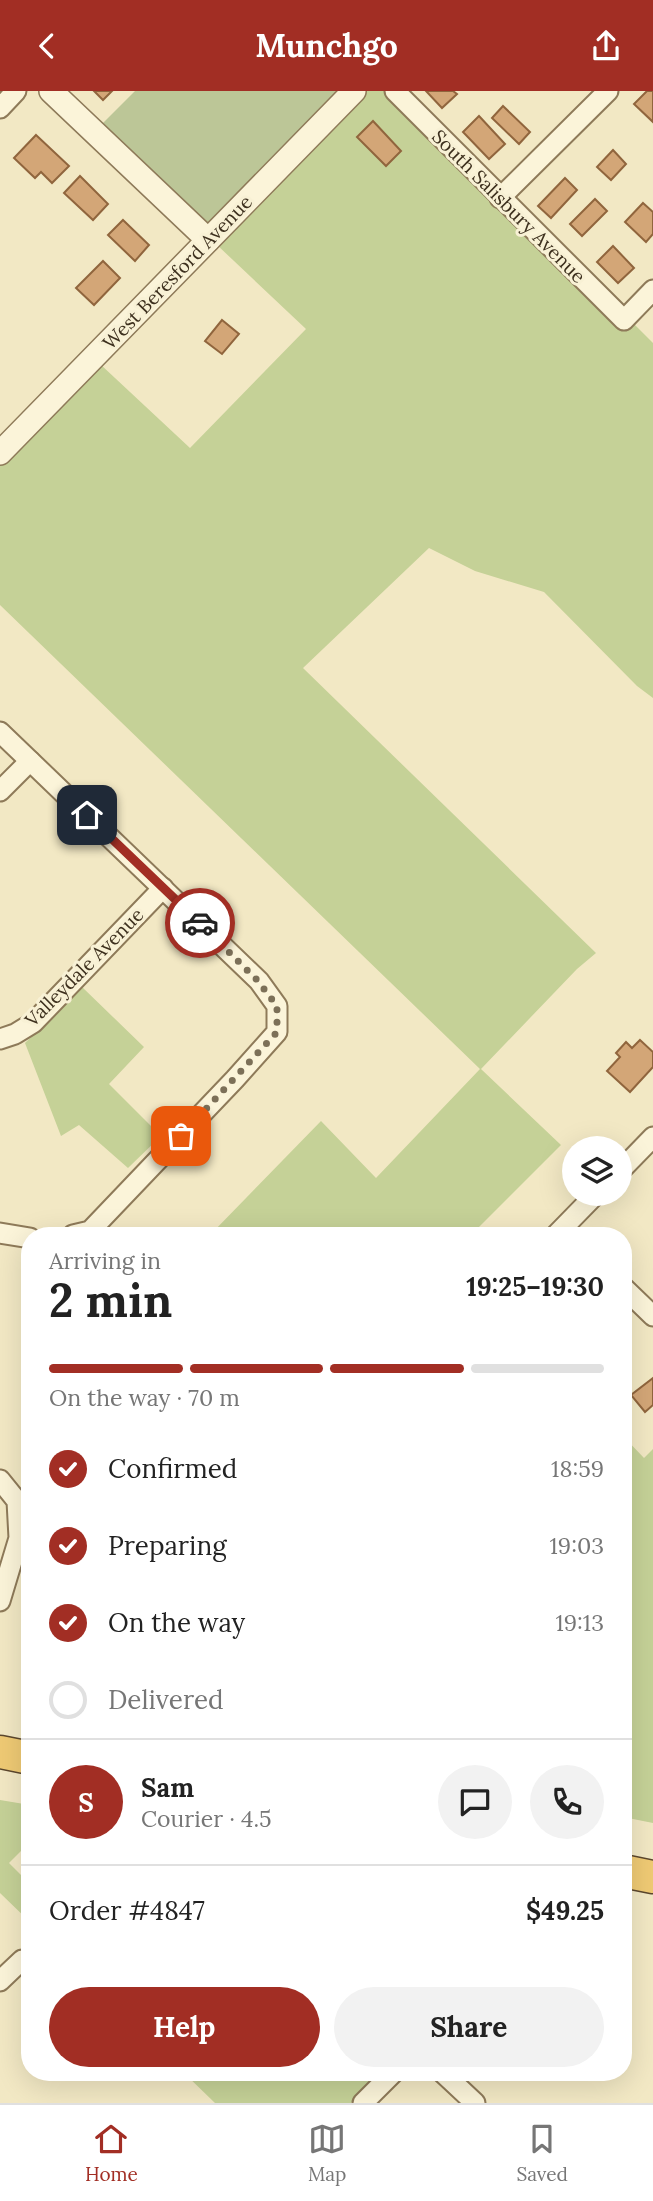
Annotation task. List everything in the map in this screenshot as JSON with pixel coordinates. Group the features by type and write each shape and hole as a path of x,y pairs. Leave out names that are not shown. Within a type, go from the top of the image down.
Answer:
{"highway":[{"path":"0,1752 21,1756"},
{"path":"632,1873 653,1877"}],"street":[{"path":"0,108 16,91"},
{"path":"51,91 208,240"},
{"name":"West Beresford Avenue","path":"0,453 354,91"},
{"name":"South Salisbury Avenue","path":"395,91 624,320 653,290"},
{"path":"500,198 608,91"},
{"path":"0,732 258,981 277,1006 277,1032 94,1227"},
{"path":"0,791 30,761"},
{"name":"Valleydale Avenue","path":"0,1039 33,1023 163,888"},
{"path":"632,1159 653,1137"},
{"path":"568,1227 586,1206"},
{"path":"0,1233 21,1236"},
{"path":"632,1295 653,1315"},
{"path":"0,1480 17,1501 19,1538 0,1601"},
{"path":"0,1981 21,1961"},
{"path":"363,2103 385,2081"},
{"path":"452,2081 475,2103"}],"green space":[{"path":"135,91 341,91 207,228 100,126"},
{"path":"366,91 384,91 624,331 633,323 653,343 653,698 637,686 544,592 475,571 429,548 303,668 596,953 577,969 481,1069 561,1145 479,1227 218,1227 321,1121 376,1178 480,1069 0,605 0,466 100,364 190,448 306,329 216,244"},
{"path":"82,987 144,1047 109,1084 161,1136 128,1168 79,1125 61,1136 25,1043"},
{"path":"632,1445 644,1458 653,1449 653,1823 632,1819"},
{"path":"0,1800 21,1804 21,1851 9,1863 21,1875 21,1913 0,1893"},
{"path":"192,2081 372,2081 351,2103 215,2103"}],"building":[{"path":"94,91 112,91 103,100"},
{"path":"426,91 453,91 457,94 442,108"},
{"path":"647,91 653,91 653,122 634,104"},
{"path":"503,106 530,132 519,144 492,118"},
{"path":"479,116 505,144 489,159 463,132"},
{"path":"373,121 401,151 386,166 357,137"},
{"path":"36,135 69,166 52,183 41,172 35,178 14,158"},
{"path":"613,150 626,164 611,180 597,167"},
{"path":"80,176 108,204 93,220 64,193"},
{"path":"565,178 577,190 551,218 538,206"},
{"path":"595,199 607,211 582,236 570,224"},
{"path":"643,203 653,212 653,234 646,242 625,222"},
{"path":"123,220 149,245 135,261 108,235"},
{"path":"613,246 634,268 618,283 597,262"},
{"path":"103,261 120,278 94,305 76,288"},
{"path":"222,320 239,334 222,354 205,341"},
{"path":"640,1040 653,1052 653,1067 630,1092 607,1071 620,1057 616,1053 626,1042 632,1048"},
{"path":"653,1378 653,1405 645,1412 632,1394"}],"way so far":[{"path":"181,1136 277,1032 277,1006 258,981 200,923"}],"route":[{"path":"87,815 200,923"}]}
